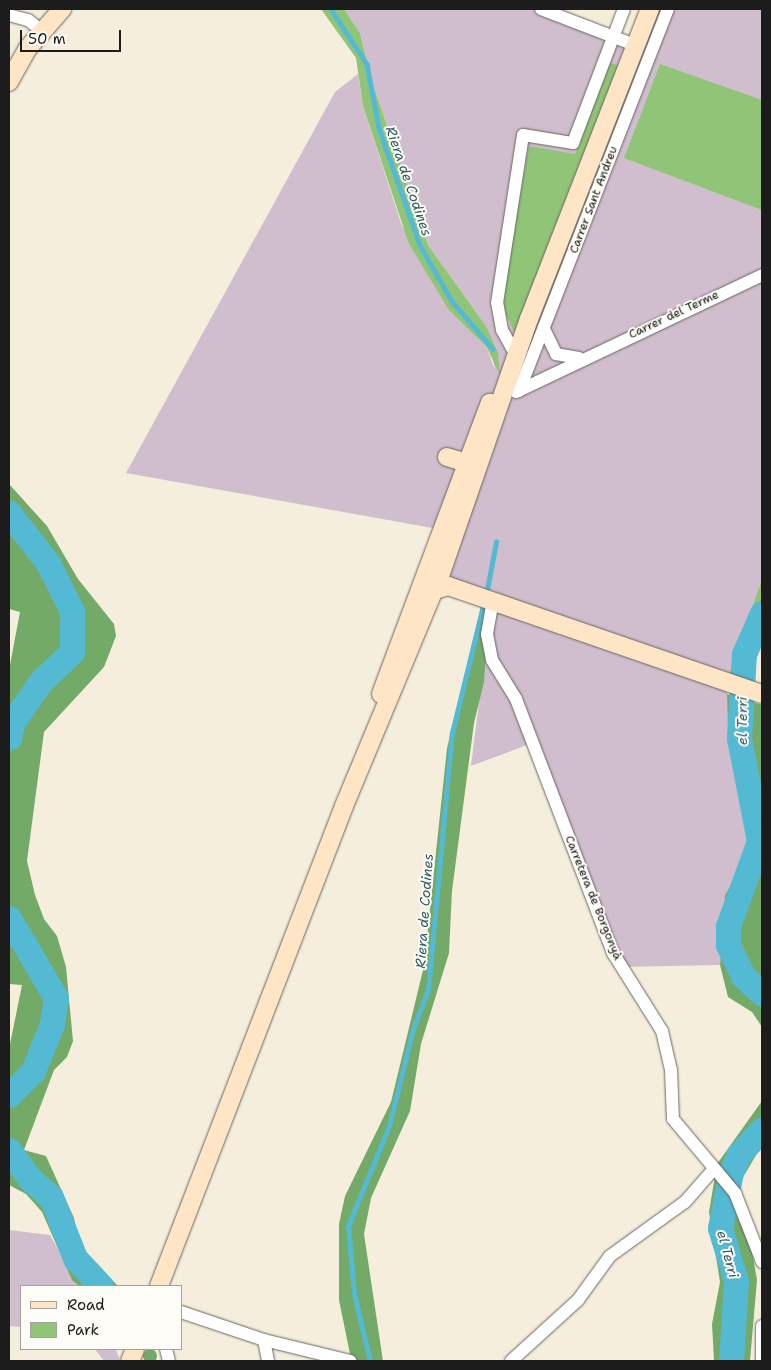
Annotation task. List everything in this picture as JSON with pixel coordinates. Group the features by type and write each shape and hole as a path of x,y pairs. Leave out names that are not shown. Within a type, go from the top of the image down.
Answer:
{"main road":[{"path":"9,82 41,30 62,9"},
{"path":"159,1285 344,806 441,582 455,532 503,402 537,324 650,9"},
{"path":"441,582 435,566 461,462 480,429 512,348 537,324"},
{"path":"461,462 503,402"},
{"path":"455,532 457,509 469,476 461,462"},
{"path":"344,806 387,677 451,507"},
{"path":"387,677 427,589 441,582 756,692"}],"street":[{"path":"541,9 636,46"},
{"path":"512,348 502,330 497,303 523,135 573,143 624,9"},
{"name":"Carrer Sant Andreu","path":"518,391 537,324 668,9"},
{"path":"9,15 28,20 41,30"},
{"name":"Carrer del Terme","path":"503,402 518,391 586,356 762,275"},
{"path":"537,324 556,354 572,360 586,356"},
{"name":"Carretera de Borgonyà","path":"493,600 487,634 492,660 516,699 613,953 662,1031 672,1070 673,1119 712,1171 736,1193 762,1262"},
{"path":"511,1361 578,1300 610,1256 685,1202 712,1171"},
{"path":"182,1312 264,1340 350,1361"},
{"path":"762,1326 762,1361"},
{"path":"264,1340 268,1361"}],"shaded area":[{"path":"344,9 540,9 635,45 650,9 762,9 762,579 728,678 727,699 728,743 750,801 752,850 725,895 720,965 618,967 527,745 471,766 492,598 428,577 438,529 126,473 335,92 358,74 363,106 402,226 486,346 495,370 486,326 428,245 372,82 360,33"},
{"path":"9,1230 50,1235 78,1285 20,1285 20,1327 9,1326"},
{"path":"96,1350 116,1350 120,1361 104,1361"}],"green space":[{"path":"321,9 344,9 360,33 372,82 428,245 486,326 498,353 500,375 486,346 449,310 409,244 363,106 356,58"},
{"path":"610,63 618,65 514,332 504,310 505,281 529,146 575,154"},
{"path":"660,64 762,100 762,210 624,158"},
{"path":"9,484 47,526 78,579 114,624 116,636 104,667 44,732 27,861 35,895 44,919 57,936 66,967 73,1041 67,1057 54,1070 24,1150 46,1156 74,1218 79,1246 117,1285 78,1285 72,1280 42,1212 26,1194 9,1185 9,1049 22,985 9,984 9,670 20,612 9,609"},
{"path":"762,579 762,639 746,681 729,674"},
{"path":"481,607 489,609 484,682 474,723 452,891 449,953 421,1044 410,1111 371,1198 364,1234 383,1361 357,1361 350,1354 339,1300 339,1224 345,1196 391,1102 424,966 447,748"},
{"path":"727,694 762,705 762,1027 752,1012 728,997 720,965 725,895 752,850 750,801 728,743"},
{"path":"762,1101 762,1145 732,1196 752,1251 757,1280 750,1361 714,1361 712,1324 720,1282 709,1212 717,1164"},
{"path":"146,1350 154,1350 157,1353 157,1359 153,1363 147,1363 143,1359 143,1353"}],"waterway":[{"name":"Riera de Codines","path":"331,9 367,64 379,128 420,245 452,301 493,349"},
{"path":"9,513 48,563 72,611 72,652 41,681 12,723 9,738"},
{"name":"Riera de Codines","path":"486,595 496,542"},
{"name":"Riera de Codines","path":"370,1361 354,1294 348,1226 389,1126 413,1029 428,990 452,733 484,602"},
{"name":"el Terri","path":"762,613 744,654 739,738 759,841 728,926 728,945 743,976 762,994"},
{"path":"9,918 56,998 52,1024 33,1071 9,1095"},
{"name":"el Terri","path":"731,1361 736,1281 720,1228 731,1172 739,1154 762,1129"},
{"path":"9,1150 29,1178 51,1197 75,1258 100,1285"}]}
